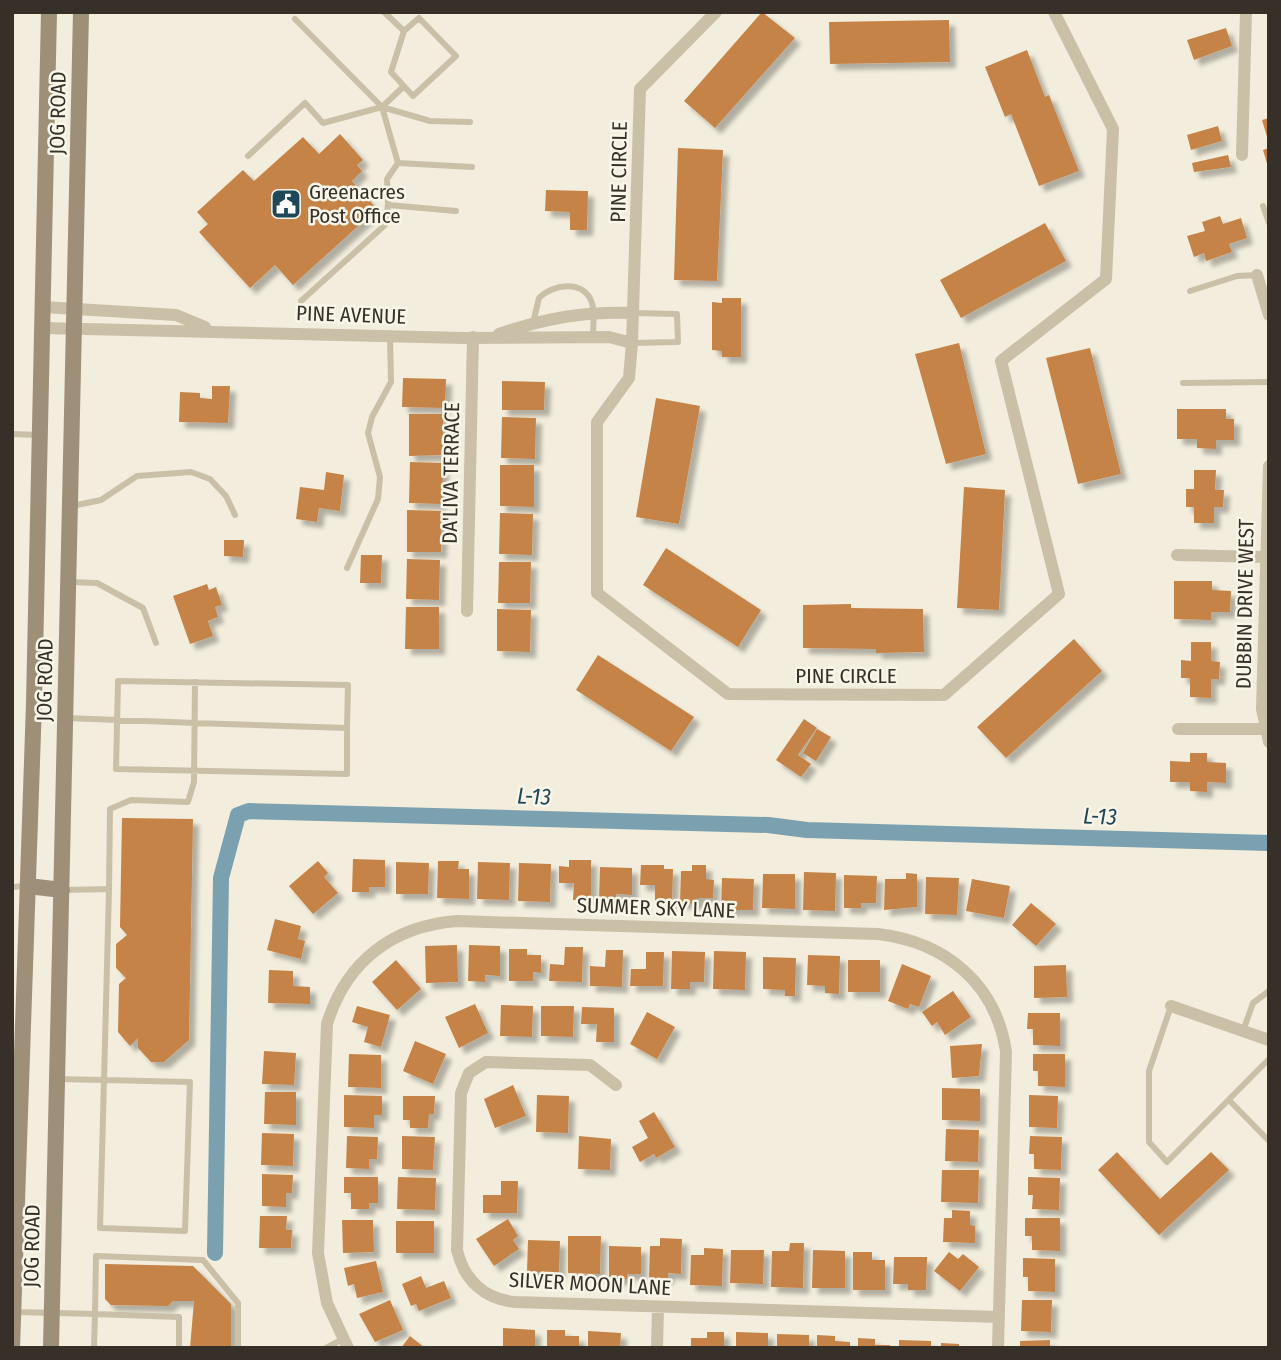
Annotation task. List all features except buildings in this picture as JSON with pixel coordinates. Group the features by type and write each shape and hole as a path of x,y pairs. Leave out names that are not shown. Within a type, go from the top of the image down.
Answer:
{"main road":[{"name":"JOG ROAD","path":"12,1348 20,887 40,436 50,12"},
{"name":"JOG ROAD","path":"51,1348 81,12"},
{"path":"20,887 62,890"}],"street":[{"name":"PINE CIRCLE","path":"716,12 640,89 634,313 629,378 597,422 597,593 728,694 944,695 1059,594 1001,361 1106,279 1113,129 1054,12"},
{"path":"1242,155 1246,12"},
{"path":"1262,282 1269,315"},
{"name":"PINE AVENUE","path":"43,307 176,314 212,330"},
{"name":"PINE AVENUE","path":"489,337 533,323 592,311 634,313"},
{"name":"PINE AVENUE","path":"42,328 390,336 593,337 632,343"},
{"name":"DA'LIVA TERRACE","path":"467,611 473,337"},
{"name":"DUBBIN DRIVE WEST","path":"1269,466 1264,729 1269,743"},
{"path":"1178,555 1266,557"},
{"path":"1178,729 1264,729"},
{"name":"SUMMER SKY LANE","path":"345,1344 327,1303 318,1253 327,1024 333,1004 348,976 378,946 415,927 457,921 878,934 923,943 955,962 971,976 995,1011 1006,1052 998,1348"},
{"path":"1171,1006 1269,1040"},
{"name":"SILVER MOON LANE","path":"617,1084 590,1065 486,1062 469,1073 461,1093 457,1250 463,1270 476,1287 504,1301 999,1317"},
{"path":"657,1348 658,1307"}],"lane":[{"path":"384,12 404,31"},
{"path":"419,18 456,56 413,96 391,72 404,31 419,18"},
{"path":"295,19 382,107 398,163"},
{"path":"248,156 305,103 323,123 382,107 404,86"},
{"path":"382,107 430,121 470,122"},
{"path":"398,163 472,167"},
{"path":"301,301 385,225 388,205 387,178 398,163"},
{"path":"388,205 456,211"},
{"path":"1263,206 1269,223"},
{"path":"1190,291 1237,276 1262,282"},
{"path":"529,337 539,298 556,287 571,286 583,290 592,302 593,337"},
{"path":"632,343 678,342 677,314 634,313"},
{"path":"347,568 378,499 380,477 369,433 372,416 391,382 390,336"},
{"path":"1183,383 1269,382"},
{"path":"12,434 40,436"},
{"path":"71,506 101,500 137,476 191,472 210,479 226,496 235,515"},
{"path":"69,582 97,583 144,608 156,643"},
{"path":"118,681 195,682 348,685 347,774 116,769 118,681"},
{"path":"57,1079 104,1080 190,1082 185,1231 100,1228 104,1080 109,889 110,809 131,800 188,802 194,770 195,682"},
{"path":"66,718 347,728"},
{"path":"62,890 109,889"},
{"path":"1243,1031 1253,1003 1269,991"},
{"path":"1171,1006 1149,1071 1149,1142 1167,1162 1269,1059"},
{"path":"1228,1100 1269,1141"},
{"path":"94,1348 96,1256 202,1259 239,1303 238,1348"},
{"path":"14,1312 179,1317 179,1348"},
{"path":"326,1348 345,1344"}],"waterway":[{"name":"L-13","path":"215,1253 221,878 238,815 249,811 768,825 807,830 1269,843"}],"place":[{"name":"Greenacres Post Office","path":"286,204"}]}
